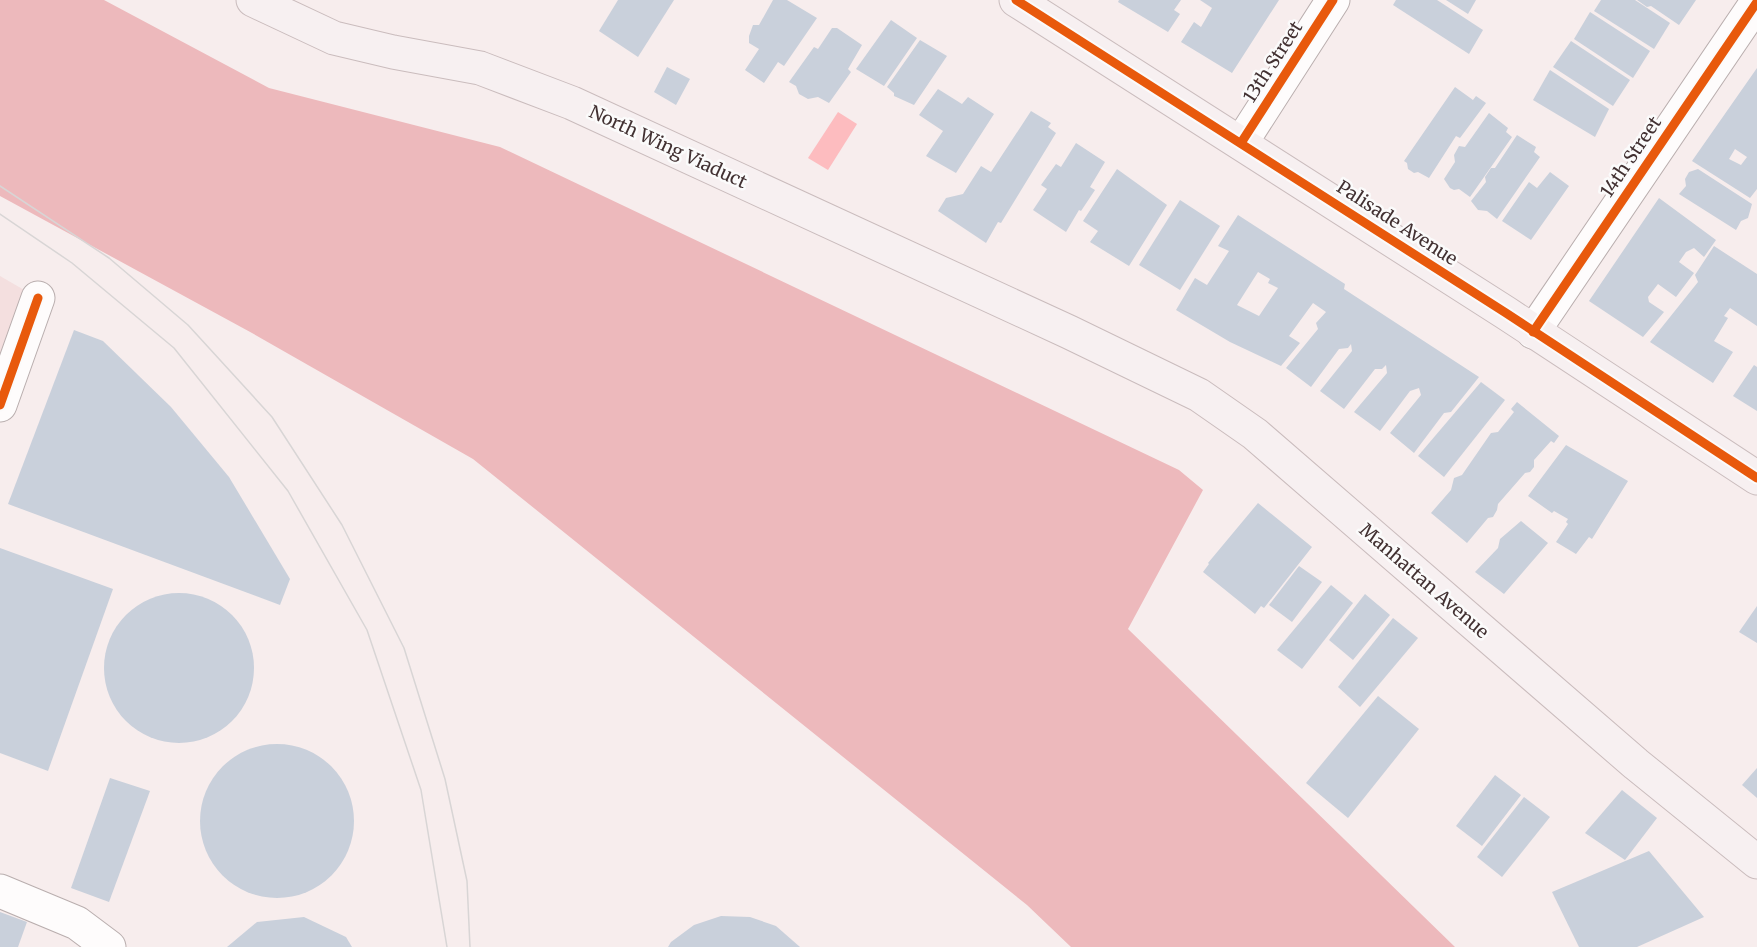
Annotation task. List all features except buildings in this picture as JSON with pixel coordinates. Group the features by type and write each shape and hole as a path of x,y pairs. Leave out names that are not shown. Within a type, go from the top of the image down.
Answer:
{"main road":[{"name":"North Wing Viaduct","path":"253,0 334,38 393,52 480,68 572,103 1070,332"},
{"name":"Palisade Avenue","path":"1016,0 1757,478"},
{"name":"Manhattan Avenue","path":"1070,332 1199,395 1255,434 1636,764 1757,862"}],"street":[{"name":"13th Street","path":"1241,143 1333,0"},
{"name":"14th Street","path":"1533,332 1757,2"},
{"path":"0,405 38,298"},
{"path":"0,891 73,935 109,947"}],"shaded area":[{"path":"0,0 104,0 269,88 500,147 1179,470 1203,490 1128,629 1455,947 1071,947 1027,905 473,459 252,333 0,196"},
{"path":"838,112 857,124 828,170 808,158"},
{"path":"0,276 38,298 0,405"}],"tram line":[{"path":"0,186 109,258 188,325 272,417 342,525 404,648 445,779 467,881 470,947"},
{"path":"0,214 72,263 174,348 288,491 367,630 421,790 447,947"}],"cycle path":[{"path":"1016,0 1506,313 1757,478"},
{"path":"1241,143 1333,0"},
{"path":"1533,332 1757,2"},
{"path":"0,405 38,298"}]}
